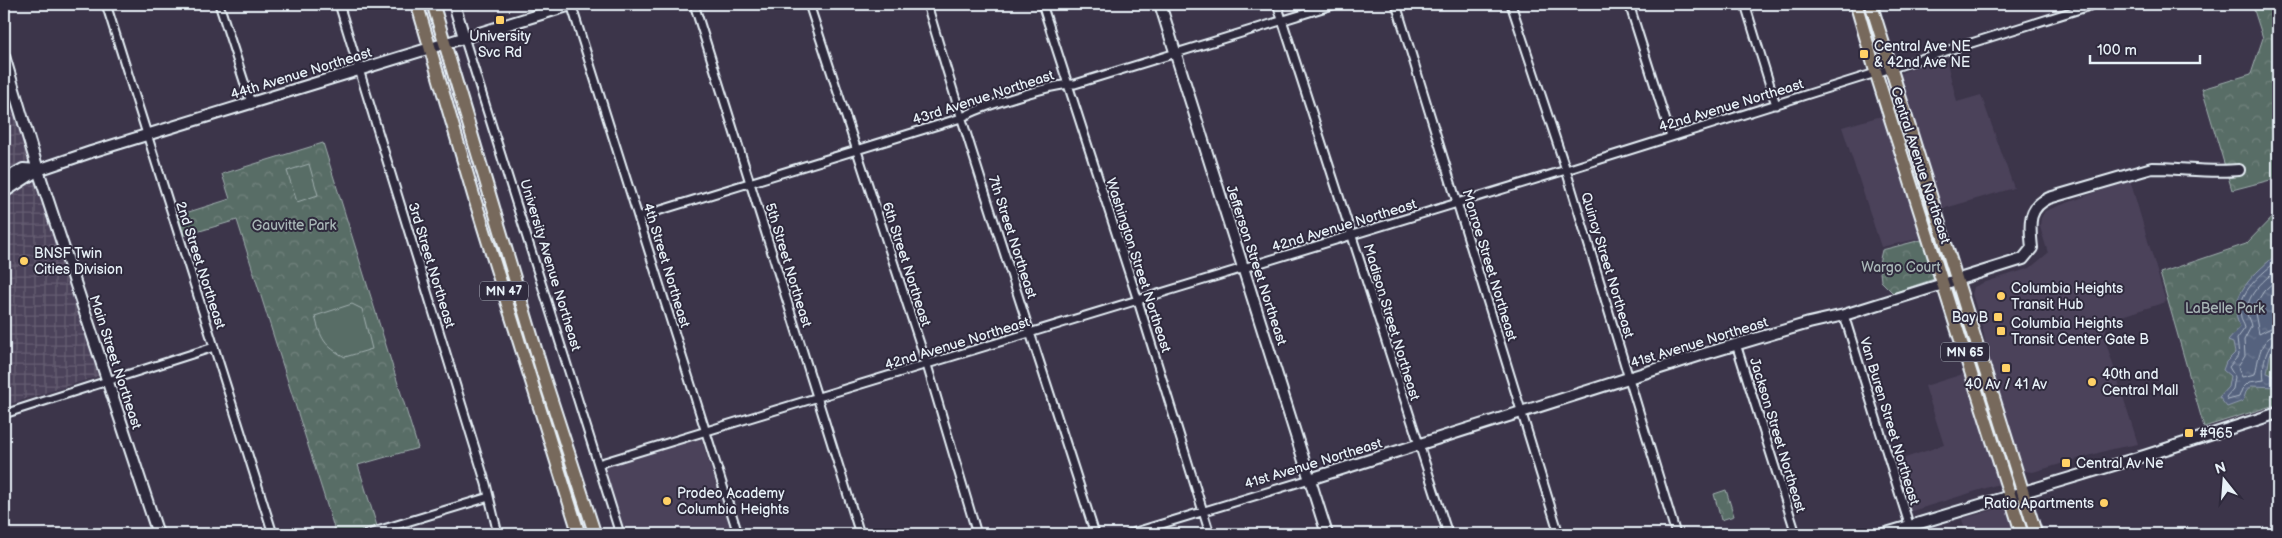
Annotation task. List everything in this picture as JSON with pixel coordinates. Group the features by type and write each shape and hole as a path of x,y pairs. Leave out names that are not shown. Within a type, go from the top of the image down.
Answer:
{"main road":[{"name":"MN 47","path":"417,4 474,197 580,534"},
{"name":"MN 47","path":"433,4 540,364 595,534"},
{"name":"Central Avenue Northeast","path":"1856,4 1876,73 2022,534"},
{"name":"Central Avenue Northeast","path":"1871,4 2036,534"}],"street":[{"name":"2nd Street Northeast","path":"106,4 273,534"},
{"path":"219,4 251,103"},
{"name":"3rd Street Northeast","path":"339,4 489,497 498,534"},
{"name":"University Avenue Northeast","path":"454,4 620,534"},
{"name":"44th Avenue Northeast","path":"4,192 38,170 572,4"},
{"name":"4th Street Northeast","path":"572,4 738,534"},
{"name":"5th Street Northeast","path":"694,4 860,534"},
{"name":"6th Street Northeast","path":"809,4 927,365 977,534"},
{"name":"7th Street Northeast","path":"927,4 961,118 1095,534"},
{"name":"Washington Street Northeast","path":"1042,4 1066,84 1138,301 1210,534"},
{"name":"Jefferson Street Northeast","path":"1160,4 1327,534"},
{"name":"Madison Street Northeast","path":"1277,4 1448,534"},
{"name":"43rd Avenue Northeast","path":"638,217 961,118 970,113 1066,84 1075,84 1336,4"},
{"name":"Monroe Street Northeast","path":"1396,4 1559,534"},
{"name":"Quincy Street Northeast","path":"1511,4 1566,170 1676,534"},
{"path":"1629,4 1671,136"},
{"path":"1745,4 1776,105"},
{"name":"42nd Avenue Northeast","path":"598,464 1032,334 1776,105 2096,4"},
{"name":"Main Street Northeast","path":"4,56 38,170 158,534"},
{"name":"41st Avenue Northeast","path":"1129,534 1310,479 1736,344 1844,315 2023,259 2032,248 2030,219 2034,208 2040,201 2048,198 2152,168 2168,167 2220,172 2238,170"},
{"name":"44th Avenue Northeast","path":"4,180 23,169 38,170"},
{"path":"1910,180 1924,175"},
{"name":"Van Buren Street Northeast","path":"1844,315 1910,530"},
{"name":"Jackson Street Northeast","path":"1736,344 1796,534"},
{"path":"4,414 214,347"},
{"path":"1883,534 1910,530 2010,496 2278,413"},
{"path":"367,534 489,497"},
{"path":"2267,534 2278,531"}],"shaded area":[{"path":"1945,55 1957,102 1981,95 2014,188 1942,209 1900,75 1903,72"},
{"path":"4,73 99,376 4,406"},
{"path":"1885,115 1923,238 1881,247 1842,127"},
{"path":"2130,180 2166,302 2109,320 2104,336 2138,444 2112,449 2033,472 2024,471 1990,369 1983,330 1972,294 1974,287 2030,268 2048,253 2040,227 2041,218 2045,211"},
{"path":"1963,374 1999,484 1909,512 1893,462 1944,445 1925,386"},
{"name":"Prodeo Academy Columbia Heights","path":"701,438 732,534 623,534 603,467"},
{"path":"2006,506 2014,534 1966,534 1962,519"}],"green space":[{"path":"2252,4 2278,4 2278,178 2232,190 2202,89 2251,74 2263,38"},
{"name":"Gauvitte Park","path":"323,143 418,448 358,465 377,526 351,534 336,534 237,220 183,236 176,216 230,199 222,174"},
{"path":"309,164 318,195 297,202 287,171"},
{"name":"LaBelle Park","path":"2278,211 2278,404 2204,427 2160,273 2246,244"},
{"name":"Wargo Court","path":"1925,239 1937,273 1934,279 1893,293 1881,281 1879,263 1882,250"},
{"path":"352,304 362,309 372,349 345,357 332,349 324,341 315,316"},
{"path":"1726,490 1734,516 1721,520 1714,494"},
{"path":"1711,527 1713,534 1690,534 1690,533"}],"water":[{"path":"2278,253 2278,343 2270,355 2267,373 2278,377 2278,387 2251,386 2246,392 2243,401 2227,407 2219,397 2228,387 2230,376 2223,370 2226,362 2235,353 2233,343 2228,341 2240,327 2236,315 2240,295 2253,276"}],"place":[{"name":"University Svc Rd","path":"500,20"},
{"name":"Central Ave NE & 42nd Ave NE","path":"1864,54"},
{"name":"BNSF Twin Cities Division","path":"24,261"},
{"name":"Columbia Heights Transit Hub","path":"2001,296"},
{"name":"Bay B","path":"1998,317"},
{"name":"Columbia Heights Transit Center Gate B","path":"2001,331"},
{"name":"40 Av / 41 Av","path":"2006,368"},
{"name":"40th and Central Mall","path":"2092,382"},
{"name":"#965","path":"2189,433"},
{"name":"Central Av Ne","path":"2066,463"},
{"name":"Prodeo Academy Columbia Heights","path":"667,501"},
{"name":"Ratio Apartments","path":"2104,503"}]}
